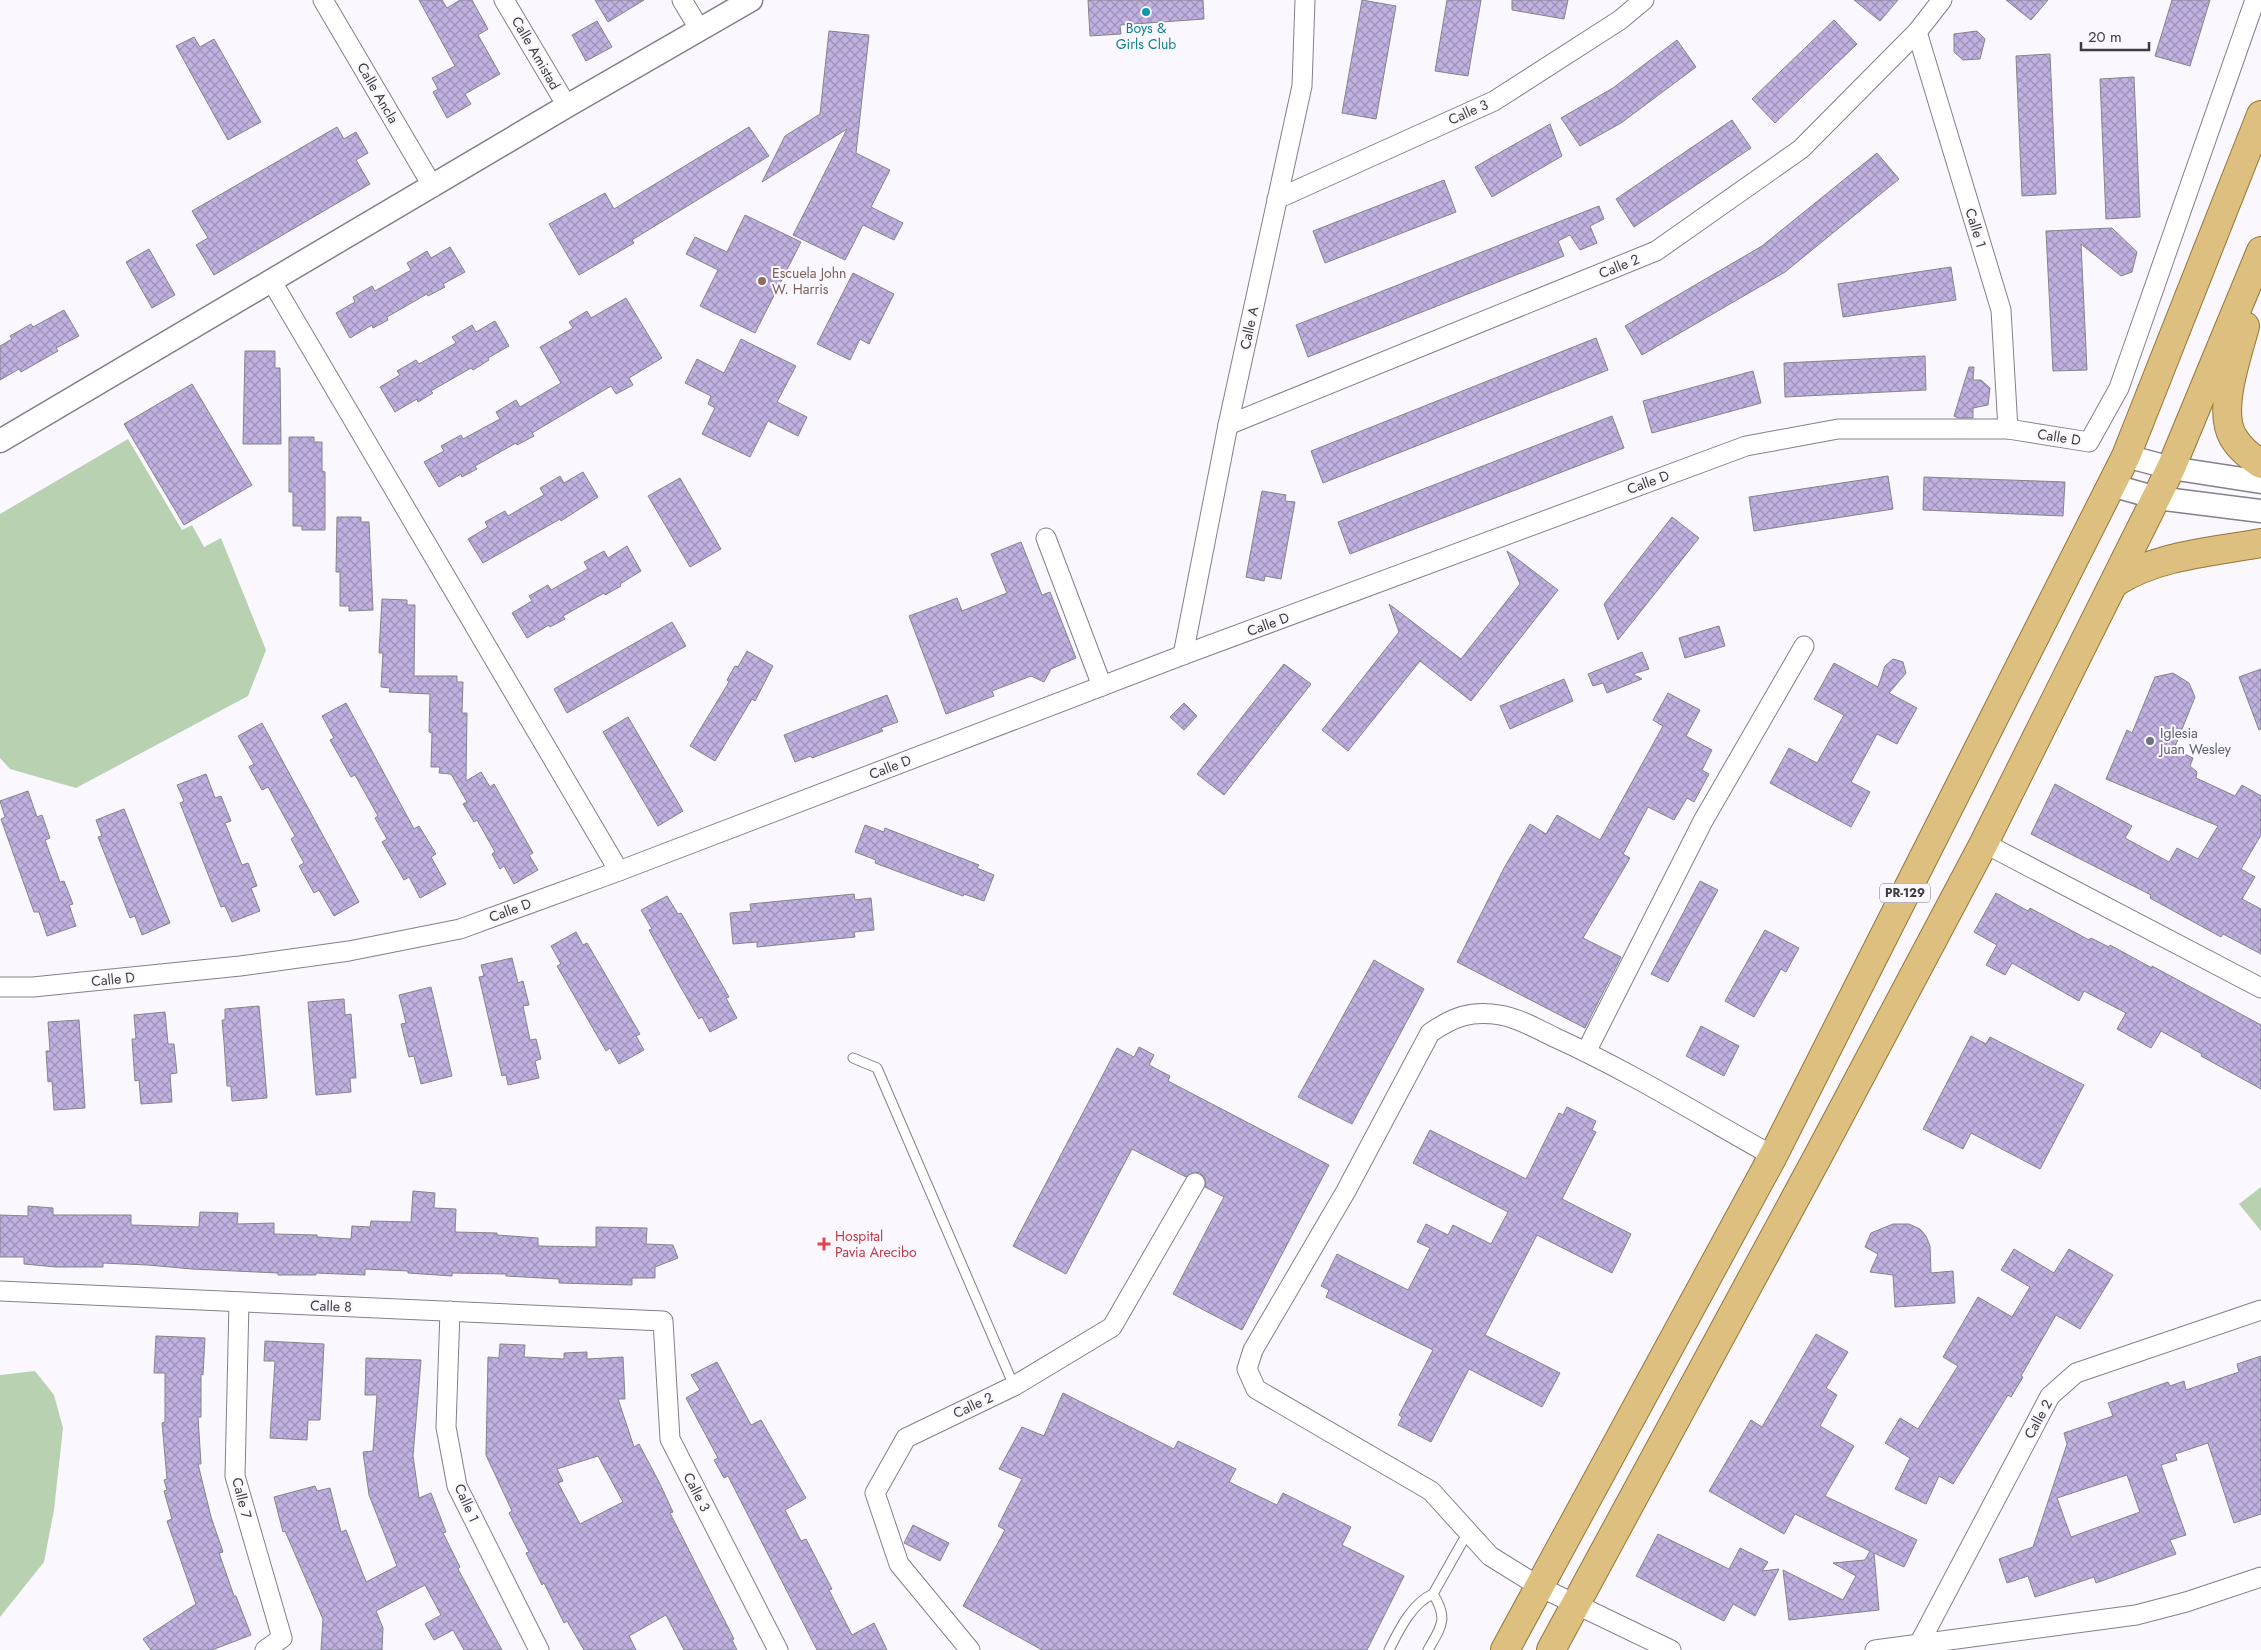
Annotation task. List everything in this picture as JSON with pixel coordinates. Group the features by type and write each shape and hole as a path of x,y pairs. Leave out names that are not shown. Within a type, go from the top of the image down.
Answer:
{"main road":[{"name":"PR-129","path":"1505,1650 1773,1156 2126,456 2261,115"},
{"name":"PR-129","path":"1551,1650 1574,1604 1818,1158 1984,843 2157,498 2261,251"},
{"path":"2261,256 2228,394 2228,416 2232,436 2244,452 2261,464"},
{"path":"2116,582 2134,570 2165,560 2261,543"}],"street":[{"name":"Calle Ancla","path":"323,0 433,186"},
{"name":"Calle Amistad","path":"504,0 567,106"},
{"path":"682,0 700,30"},
{"path":"0,441 567,106 751,0"},
{"name":"Calle A","path":"1183,656 1228,424 1302,86 1305,0"},
{"name":"Calle 3","path":"1277,199 1494,101 1620,20 1644,0"},
{"name":"Calle 2","path":"1228,424 1656,251 1801,149 1917,32 1942,0"},
{"name":"Calle D","path":"0,987 33,987 221,968 349,951 460,929 619,871 1102,686 1746,446 1838,429 2008,429 2089,442 2119,388 2255,0"},
{"name":"Calle 1","path":"1917,32 2001,310 2008,429"},
{"path":"271,280 619,871"},
{"path":"2126,456 2171,468 2261,482"},
{"path":"2111,486 2157,498 2261,511"},
{"path":"1046,538 1102,686"},
{"path":"1586,1052 1703,821 1804,646"},
{"path":"1984,843 2261,988"},
{"path":"1671,1650 1540,1587 1490,1556 1431,1491 1256,1389 1247,1370 1253,1350 1346,1191 1430,1033 1449,1019 1469,1014 1501,1015 1586,1052 1773,1156"},
{"name":"Calle 2","path":"970,1650 898,1564 875,1493 906,1438 1014,1386 1112,1327 1195,1184"},
{"name":"Calle 8","path":"0,1291 662,1321"},
{"name":"Calle 7","path":"239,1302 235,1476 282,1638 265,1650"},
{"name":"Calle 2","path":"1919,1648 2050,1396 2076,1373 2261,1310"},
{"name":"Calle 1","path":"450,1311 446,1427 457,1486 539,1650"},
{"name":"Calle 3","path":"662,1321 670,1439 778,1650"},
{"path":"1875,1650 1919,1648 2136,1615 2186,1602 2261,1577"}],"lane":[{"path":"853,1058 877,1068 1014,1386"},
{"path":"1389,1650 1414,1608 1426,1597 1433,1594 1468,1532"},
{"path":"1428,1650 1442,1624 1443,1614 1433,1594"}],"green space":[{"path":"128,439 182,530 192,525 204,547 221,538 266,650 248,696 76,788 10,769 0,758 0,514"},
{"path":"2261,1187 2261,1231 2239,1204"},
{"path":"35,1371 54,1395 63,1428 54,1510 44,1562 0,1617 0,1375"}],"building":[{"path":"419,0 442,0 447,8 460,0 472,0 488,29 478,35 500,74 465,94 471,104 447,118 433,92 438,89 432,78 455,66"},
{"path":"595,0 644,0 608,22"},
{"name":"Boys & Girls Club","path":"1088,0 1203,0 1204,19 1120,25 1121,34 1090,36"},
{"path":"1362,0 1396,6 1376,119 1342,113"},
{"path":"1447,0 1481,0 1468,76 1435,71"},
{"path":"1512,0 1568,0 1564,19 1512,10"},
{"path":"1854,0 1898,0 1880,21"},
{"path":"2006,0 2048,0 2031,20"},
{"path":"2172,0 2210,0 2190,66 2155,56"},
{"path":"1834,20 1857,44 1775,123 1752,99"},
{"path":"597,21 612,47 586,61 572,35"},
{"path":"829,31 869,35 856,153 890,170 871,207 903,223 894,240 863,225 845,260 793,235 847,129 762,182 785,136 820,114"},
{"path":"1977,31 1985,39 1980,59 1963,60 1954,52 1954,34"},
{"path":"194,37 200,47 214,39 261,122 228,140 176,46"},
{"path":"1677,40 1696,67 1621,123 1580,146 1561,118 1613,88"},
{"path":"2050,54 2056,194 2022,196 2016,56"},
{"path":"2134,77 2140,217 2106,219 2100,79"},
{"path":"1732,120 1751,148 1634,227 1616,199"},
{"path":"1550,124 1562,156 1492,197 1475,167"},
{"path":"337,127 344,139 356,132 368,153 356,160 370,184 214,275 196,245 208,238 192,211"},
{"path":"749,127 769,156 632,240 634,243 579,275 549,224 605,193 614,209"},
{"path":"1877,153 1899,179 1785,272 1642,355 1625,326 1762,246"},
{"path":"1444,180 1456,212 1325,263 1313,231"},
{"path":"1599,206 1604,219 1590,226 1597,243 1580,250 1570,235 1558,241 1564,256 1308,357 1296,325"},
{"path":"745,215 801,242 755,333 700,306 718,270 686,254 695,237 727,252"},
{"path":"2112,228 2137,252 2132,272 2121,276 2081,244 2087,370 2053,371 2046,231"},
{"path":"450,247 465,272 443,284 445,287 428,296 427,294 387,317 388,320 373,328 372,325 350,338 336,313 355,302 353,297 372,286 375,291 411,270 407,263 427,251 431,258"},
{"path":"149,249 175,295 152,308 126,262"},
{"path":"1951,267 1956,300 1843,317 1838,284"},
{"path":"853,273 894,294 869,344 860,339 850,360 817,344"},
{"path":"626,298 662,358 629,378 633,385 616,394 611,386 532,433 534,436 517,445 516,443 475,466 477,469 462,477 461,474 439,487 424,462 444,451 441,446 461,435 463,439 500,419 496,412 516,400 520,407 561,383 540,347 573,328 569,322 587,311 591,318"},
{"path":"64,310 79,336 56,348 58,351 21,372 19,369 0,380 0,346 12,339 10,336 31,324 33,327"},
{"path":"495,321 509,346 488,358 489,360 473,370 471,368 431,391 433,393 418,402 417,399 395,412 380,387 400,375 397,371 416,360 419,364 456,343 452,337 472,325 476,332"},
{"path":"1596,338 1608,370 1323,483 1311,451"},
{"path":"741,339 796,366 777,402 807,417 798,436 768,421 750,457 702,434 715,408 708,404 711,396 685,383 697,359 724,373"},
{"path":"245,351 275,351 275,368 280,368 281,444 243,444"},
{"path":"1925,356 1926,390 1785,397 1784,363"},
{"path":"1969,367 1974,367 1973,380 1981,380 1990,388 1988,405 1973,408 1973,418 1958,418 1954,416"},
{"path":"1753,371 1761,403 1652,433 1643,401"},
{"path":"192,384 252,485 184,525 124,424"},
{"path":"1612,416 1624,448 1350,554 1338,522"},
{"path":"289,437 314,437 314,442 322,442 322,471 325,472 325,530 302,530 302,526 293,526 293,492 289,492"},
{"path":"583,472 598,497 561,521 560,519 483,563 468,539 488,527 485,522 505,511 508,516 544,495 540,488 560,476 564,483"},
{"path":"1888,476 1893,509 1754,531 1749,497"},
{"path":"1924,477 2065,482 2063,516 1923,510"},
{"path":"680,478 721,549 690,567 648,496"},
{"path":"1262,491 1286,495 1285,501 1295,502 1281,579 1265,576 1264,581 1246,577"},
{"path":"337,517 361,517 361,522 369,522 373,610 349,611 349,606 340,606 340,572 336,572"},
{"path":"1672,517 1699,538 1618,640 1604,604"},
{"path":"1021,542 1042,595 1050,592 1076,658 1051,669 1044,682 1031,676 992,691 994,696 946,714 909,616 957,598 962,611 1007,593 991,554"},
{"path":"627,546 641,571 620,584 621,586 605,595 604,593 563,616 565,619 550,627 549,625 527,638 512,613 532,601 529,596 548,585 551,590 588,569 584,562 604,551 608,558"},
{"path":"1507,551 1558,590 1471,701 1420,661 1348,751 1322,730 1399,632 1389,604 1461,659 1520,584"},
{"path":"382,599 407,600 407,605 415,605 414,676 457,676 457,682 463,682 462,713 467,713 466,781 481,772 490,787 494,784 533,853 529,855 538,870 514,884 504,866 500,869 492,854 495,852 477,820 474,822 463,804 467,802 451,774 439,773 440,767 431,767 432,733 429,732 430,694 389,692 390,688 381,687 383,653 379,653"},
{"path":"672,622 686,646 567,713 554,689"},
{"path":"1719,626 1725,646 1685,658 1679,638"},
{"path":"747,651 773,666 755,701 752,699 715,761 690,746 729,682 727,680 735,666 738,667"},
{"path":"1642,652 1649,669 1633,674 1642,679 1607,693 1603,683 1593,686 1588,674"},
{"path":"1893,659 1903,662 1906,673 1889,693 1917,708 1897,744 1877,734 1851,782 1870,792 1851,827 1770,783 1789,748 1817,763 1844,715 1814,699 1834,663 1878,687 1885,666"},
{"path":"1284,664 1311,684 1224,795 1197,774"},
{"path":"2261,669 2261,729 2259,730 2239,677"},
{"path":"2173,673 2189,683 2195,697 2174,749 2193,758 2190,766 2197,772 2196,778 2235,796 2242,785 2261,796 2261,835 2241,869 2255,877 2242,899 2261,909 2261,954 2223,934 2221,937 2150,898 2151,895 2031,834 2055,784 2132,826 2125,838 2169,862 2177,848 2198,859 2218,826 2106,779 2127,730 2132,733 2155,677"},
{"path":"1564,679 1573,701 1510,729 1500,706"},
{"path":"1668,693 1700,710 1686,736 1712,750 1702,770 1709,774 1694,802 1687,798 1674,820 1648,807 1623,854 1630,858 1583,938 1621,957 1585,1028 1457,962 1504,868 1530,824 1546,834 1557,815 1600,840 1663,726 1653,720"},
{"path":"887,695 898,722 881,728 883,731 812,758 811,756 795,762 784,735"},
{"path":"346,703 414,829 419,826 436,854 431,857 446,884 420,898 409,877 404,880 382,842 387,839 375,818 378,816 355,775 351,777 330,740 334,738 322,716"},
{"path":"1184,703 1197,716 1184,730 1170,717"},
{"path":"628,717 683,811 658,826 603,732"},
{"path":"262,723 359,902 334,916 319,890 314,893 299,866 304,863 291,839 295,836 268,787 262,790 249,767 254,764 238,736"},
{"path":"206,774 215,798 221,796 231,821 225,823 242,865 248,863 257,886 251,888 260,911 232,922 225,906 221,907 180,803 184,801 177,785"},
{"path":"28,791 37,817 42,815 50,838 45,840 60,882 64,881 73,904 69,905 76,926 47,936 39,912 34,912 1,819 5,817 0,801"},
{"path":"124,809 170,923 142,935 135,916 130,918 98,837 102,836 96,820"},
{"path":"865,825 884,832 885,828 979,865 977,868 994,875 984,901 964,894 963,896 875,863 876,860 855,852"},
{"path":"1700,881 1718,890 1668,982 1651,974"},
{"path":"1996,893 2028,911 2030,908 2089,940 2091,938 2109,947 2110,945 2261,1025 2261,1089 2201,1056 2202,1054 2161,1031 2151,1048 2117,1029 2126,1013 2084,991 2079,1001 2012,963 2005,975 1986,965 1997,945 1974,932"},
{"path":"854,894 855,900 871,898 874,930 854,932 855,937 757,947 757,942 733,944 730,913 751,911 750,904"},
{"path":"667,896 678,914 681,913 691,930 729,997 726,998 737,1018 710,1032 702,1017 699,1019 680,986 649,930 652,929 641,910"},
{"path":"1765,930 1799,948 1786,972 1781,969 1754,1017 1725,1001"},
{"path":"576,932 583,945 587,943 640,1034 636,1036 644,1050 619,1064 610,1048 606,1051 557,966 561,964 551,946"},
{"path":"512,958 518,983 523,981 529,1005 523,1006 530,1040 536,1039 541,1059 535,1061 539,1078 508,1085 506,1075 502,1076 479,977 484,976 481,965"},
{"path":"1374,960 1424,989 1352,1124 1298,1097"},
{"path":"431,987 452,1076 421,1084 414,1056 409,1057 401,1024 406,1023 399,995"},
{"path":"344,999 345,1015 351,1014 356,1078 350,1078 351,1092 316,1095 308,1002"},
{"path":"259,1006 267,1098 232,1101 231,1086 227,1086 222,1020 225,1020 225,1009"},
{"path":"165,1012 168,1044 174,1044 177,1073 170,1074 172,1102 141,1104 139,1080 135,1081 132,1039 136,1039 134,1015"},
{"path":"79,1020 85,1108 54,1110 52,1081 48,1082 46,1051 50,1051 48,1022"},
{"path":"1701,1026 1739,1046 1724,1076 1686,1056"},
{"path":"1971,1036 1986,1044 1990,1037 2084,1085 2040,1169 1971,1133 1963,1149 1923,1129"},
{"path":"1139,1047 1154,1055 1149,1065 1170,1076 1168,1081 1329,1165 1242,1330 1173,1294 1224,1197 1205,1187 1205,1178 1200,1173 1195,1172 1186,1177 1132,1149 1066,1274 1013,1246 1117,1048 1134,1057"},
{"path":"1567,1107 1596,1121 1592,1130 1596,1132 1562,1199 1631,1234 1612,1273 1537,1235 1485,1335 1560,1373 1542,1407 1469,1369 1431,1442 1398,1425 1402,1417 1399,1415 1433,1350 1326,1297 1329,1290 1321,1286 1337,1254 1408,1290 1430,1248 1417,1242 1426,1224 1448,1235 1453,1225 1491,1244 1508,1212 1413,1163 1430,1130 1526,1179 1559,1113 1563,1115"},
{"path":"413,1191 435,1193 434,1208 456,1209 455,1232 497,1233 497,1235 538,1238 538,1246 596,1247 596,1227 647,1228 646,1244 673,1245 678,1258 655,1267 655,1278 632,1278 632,1285 559,1283 559,1279 506,1276 506,1274 452,1273 452,1276 365,1269 365,1275 316,1273 316,1275 278,1275 278,1273 103,1263 103,1267 56,1267 24,1264 24,1257 0,1257 0,1215 28,1216 28,1206 53,1208 53,1215 131,1215 131,1225 199,1227 200,1212 238,1213 237,1224 274,1223 274,1234 317,1235 317,1237 351,1239 352,1226 370,1227 371,1221 411,1222"},
{"path":"1893,1224 1909,1224 1920,1229 1926,1236 1930,1246 1931,1273 1953,1271 1955,1303 1895,1307 1893,1275 1870,1272 1878,1254 1865,1247 1871,1233"},
{"path":"2014,1249 2054,1273 2069,1249 2113,1275 2080,1329 2056,1315 2011,1397 2008,1395 1953,1484 1939,1476 1926,1504 1895,1489 1910,1458 1885,1443 1900,1418 1918,1429 1958,1366 1943,1357 1978,1297 2012,1317 2030,1287 2001,1270"},
{"path":"1816,1334 1848,1352 1826,1388 1837,1395 1820,1426 1854,1446 1825,1496 1917,1540 1904,1567 1874,1553 1879,1610 1789,1620 1783,1570 1843,1600 1856,1576 1833,1563 1865,1560 1870,1551 1795,1514 1784,1534 1709,1491 1751,1420 1762,1427"},
{"path":"156,1336 205,1338 203,1375 201,1374 201,1417 198,1417 201,1464 198,1464 211,1517 223,1552 219,1553 234,1596 236,1596 251,1635 212,1650 151,1650 143,1639 196,1604 167,1521 172,1519 164,1491 167,1490 164,1480 167,1479 162,1423 165,1422 165,1373 154,1373"},
{"path":"265,1341 324,1344 320,1420 308,1420 307,1440 270,1438 275,1361 264,1361"},
{"path":"500,1344 525,1345 524,1357 564,1359 564,1353 587,1352 587,1359 623,1357 625,1399 618,1399 634,1447 639,1444 659,1482 673,1512 670,1513 734,1639 732,1640 737,1650 684,1650 666,1615 629,1636 636,1650 584,1650 567,1621 564,1623 544,1583 542,1585 526,1553 529,1552 509,1513 512,1511 486,1455 488,1357 499,1358","holes":["598,1456 623,1502 580,1524 558,1483 563,1481 557,1469"]},
{"path":"2261,1356 2261,1514 2234,1523 2208,1443 2175,1454 2177,1460 2161,1465 2186,1535 2170,1540 2176,1554 2096,1583 2094,1577 2035,1597 2028,1576 2007,1583 1999,1559 2033,1547 2067,1444 2064,1433 2113,1416 2108,1403 2168,1382 2170,1386 2184,1381 2186,1390 2239,1372 2237,1364","holes":["2127,1475 2140,1512 2071,1537 2057,1498"]},
{"path":"366,1358 421,1360 413,1456 419,1498 431,1493 446,1532 443,1533 460,1567 458,1569 502,1650 464,1650 453,1630 434,1640 425,1624 441,1615 425,1585 376,1611 383,1628 382,1650 321,1650 323,1619 285,1531 283,1532 274,1497 315,1486 317,1491 330,1488 341,1532 346,1530 366,1582 397,1566 369,1495 363,1452 373,1451 377,1395 365,1395"},
{"path":"717,1362 751,1425 761,1420 806,1498 785,1510 801,1541 806,1539 832,1589 829,1590 852,1635 874,1623 887,1650 817,1650 728,1476 724,1478 714,1460 718,1458 686,1398 700,1390 691,1375"},
{"path":"1063,1393 1174,1449 1178,1441 1236,1469 1229,1482 1277,1505 1283,1493 1351,1527 1342,1545 1404,1576 1367,1650 1042,1650 963,1606 1005,1530 998,1526 1022,1479 999,1469 1022,1427 1044,1436"},
{"path":"913,1525 949,1543 940,1561 904,1543"},
{"path":"1658,1534 1729,1569 1740,1548 1768,1562 1762,1571 1779,1569 1755,1616 1733,1604 1724,1621 1636,1576"}],"place":[{"name":"Boys & Girls Club","path":"1146,12"},
{"name":"Escuela John W. Harris","path":"762,281"},
{"name":"Iglesia Juan Wesley","path":"2150,741"},
{"name":"Hospital Pavia Arecibo","path":"824,1244"}]}
